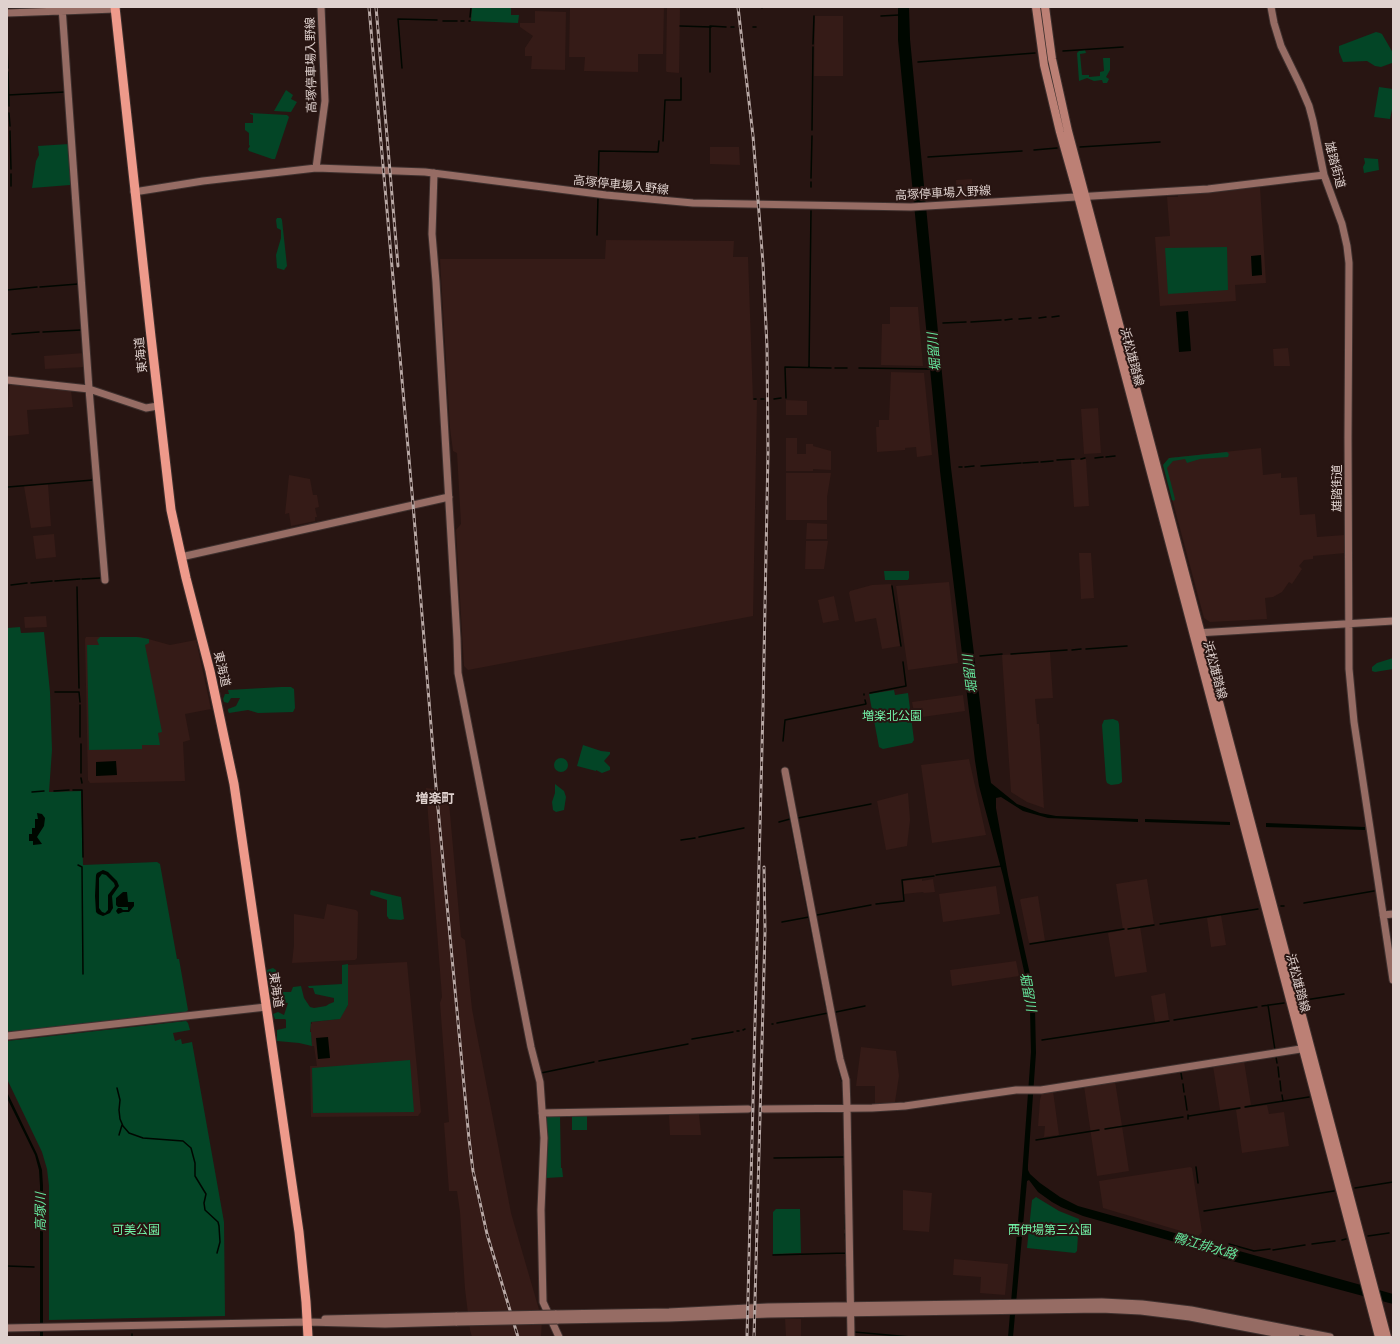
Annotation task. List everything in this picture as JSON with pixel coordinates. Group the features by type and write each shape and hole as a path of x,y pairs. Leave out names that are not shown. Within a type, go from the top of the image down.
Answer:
{"highway":[{"name":"東海道","path":"115,8 158,406 172,510 181,557 209,664 232,772 300,1237 308,1337"}],"main road":[{"name":"浜松雄踏線","path":"1036,7 1042,53 1048,83 1082,196 1154,453 1202,632 1379,1337"},
{"name":"浜松雄踏線","path":"1045,7 1055,72 1082,196 1145,453 1192,633 1387,1337"}],"street":[{"name":"高塚停車場入野線","path":"321,7 324,106 316,168 400,170 606,195 693,203 911,207 1208,189 1324,175"},
{"name":"雄踏街道","path":"1271,7 1278,38 1303,91 1311,113 1324,175 1343,227 1348,259 1349,669 1354,722 1393,980"},
{"path":"7,13 62,9 115,8"},
{"path":"62,9 89,388 105,580"},
{"path":"134,192 202,181 316,168"},
{"path":"434,174 432,234 449,497 458,679 481,786 531,1047 540,1082 544,1138 541,1210 543,1302 559,1337"},
{"path":"7,380 89,388 146,408 158,406"},
{"path":"1145,453 1154,453"},
{"path":"181,557 449,497"},
{"path":"1192,633 1393,621"},
{"path":"785,770 840,1059 846,1080 851,1337"},
{"path":"1383,915 1393,914"},
{"path":"7,1036 266,1007"},
{"path":"764,1109 898,1106 1025,1090 1036,1091 1307,1048"},
{"path":"542,1113 748,1109"},
{"path":"1019,1306 1096,1302 1142,1304 1204,1312 1330,1337"},
{"path":"7,1328 307,1322 320,1323 609,1316 705,1317 850,1309 1019,1306 1141,1311 1203,1319 1296,1337"}],"shaded area":[{"path":"570,7 664,7 663,54 638,54 638,72 584,71 585,57 569,57"},
{"path":"667,7 680,7 679,73 666,71"},
{"path":"535,11 566,12 565,70 531,69 532,56 525,56 525,48 533,36 520,27 520,23 535,23"},
{"path":"815,16 843,16 843,76 814,76"},
{"path":"710,147 739,147 740,165 710,164"},
{"path":"972,179 973,200 957,201 956,180"},
{"path":"1260,187 1266,283 1235,285 1236,301 1160,306 1155,237 1170,236 1167,197 1178,197 1178,194 1218,192"},
{"path":"606,240 734,241 733,257 748,257 753,400 757,400 753,616 468,670 464,666 456,530 461,524 457,453 453,451 450,428 440,259 605,259"},
{"path":"890,307 918,307 923,366 881,365 882,324 890,324"},
{"path":"1288,348 1290,366 1274,366 1273,349"},
{"path":"84,353 85,367 45,369 44,356"},
{"path":"891,372 924,373 932,455 917,457 916,447 905,448 905,450 877,452 876,427 879,427 879,420 889,420"},
{"path":"11,384 71,390 73,407 27,410 29,434 9,436 7,435 7,417 9,386"},
{"path":"786,400 807,401 807,415 786,415"},
{"path":"1098,408 1101,453 1084,454 1081,409"},
{"path":"786,438 797,438 797,454 806,454 806,444 813,444 813,446 831,451 831,470 813,469 813,471 786,471"},
{"path":"1261,448 1263,475 1281,473 1281,478 1297,477 1300,515 1315,514 1317,537 1345,535 1345,553 1313,556 1313,559 1304,560 1299,566 1302,569 1292,584 1289,582 1282,592 1273,597 1265,598 1267,619 1210,622 1204,618 1163,465 1169,458"},
{"path":"1086,459 1089,506 1074,507 1071,460"},
{"path":"786,473 831,473 827,497 827,520 786,520"},
{"path":"289,475 310,479 313,495 317,495 319,507 315,508 317,517 315,517 315,521 291,526 289,513 285,514"},
{"path":"48,484 51,526 31,528 24,486"},
{"path":"807,523 827,524 827,539 806,539"},
{"path":"54,534 56,557 36,559 33,536"},
{"path":"806,541 828,541 824,569 805,569"},
{"path":"1079,553 1091,553 1094,598 1081,599"},
{"path":"949,582 958,663 908,670 896,586"},
{"path":"891,584 900,646 882,649 876,618 855,622 849,593 850,591 872,585"},
{"path":"834,596 839,620 823,623 818,600"},
{"path":"46,616 47,627 25,628 24,617"},
{"path":"86,637 141,637 170,645 196,640 211,709 185,714 190,740 183,742 185,781 90,783 88,780"},
{"path":"1050,652 1053,698 1035,699 1037,724 1039,724 1044,808 1027,802 1011,792 1002,655"},
{"path":"963,695 965,711 915,718 912,702"},
{"path":"969,759 986,835 932,843 921,765"},
{"path":"426,788 448,791 461,937 465,940 472,1009 511,1213 542,1320 541,1337 472,1337 470,1330 457,1191 449,1191 444,1123 449,1122 440,1003 442,997"},
{"path":"908,793 910,820 907,846 886,850 877,801"},
{"path":"922,879 922,881 933,879 935,892 904,894 903,881"},
{"path":"1147,879 1154,924 1140,926 1147,972 1115,977 1108,933 1123,930 1116,884"},
{"path":"996,886 1000,914 943,922 939,894"},
{"path":"1038,896 1045,941 1029,943 1020,900"},
{"path":"327,904 356,910 358,912 357,958 355,960 292,963 294,945 294,914 324,919"},
{"path":"1221,915 1226,945 1211,947 1207,918"},
{"path":"1016,961 1019,976 952,986 950,970"},
{"path":"407,962 421,1112 418,1116 311,1117 310,1066 317,1066 314,1046 312,1046 310,1024 312,1024 312,1022 339,1019 348,1005 348,965"},
{"path":"1165,993 1169,1020 1155,1022 1151,996"},
{"path":"861,1047 896,1051 899,1076 895,1102 893,1104 875,1105 875,1086 856,1086"},
{"path":"1244,1061 1251,1105 1245,1106 1245,1108 1267,1105 1269,1114 1284,1112 1289,1146 1242,1153 1236,1110 1240,1109 1240,1107 1220,1110 1213,1066"},
{"path":"1115,1081 1129,1171 1097,1176 1084,1086"},
{"path":"1053,1091 1059,1135 1044,1137 1045,1126 1038,1126 1040,1100 1042,1093"},
{"path":"669,1114 699,1114 701,1135 670,1135"},
{"path":"1190,1167 1192,1168 1202,1232 1198,1236 1103,1208 1099,1181"},
{"path":"903,1190 932,1193 929,1232 903,1230"},
{"path":"954,1259 1008,1264 1005,1295 980,1293 981,1277 953,1275"},
{"path":"785,1319 801,1319 801,1337 786,1337"}],"green space":[{"path":"472,7 511,7 511,15 519,15 518,23 471,21"},
{"path":"1376,32 1382,34 1393,53 1392,63 1381,67 1375,66 1367,61 1343,62 1339,52 1339,46"},
{"path":"1085,50 1086,53 1080,54 1082,75 1089,75 1089,77 1100,76 1100,72 1104,71 1103,58 1110,58 1110,70 1106,77 1109,79 1107,83 1103,83 1102,80 1094,81 1087,78 1079,81 1077,53"},
{"path":"1379,87 1393,89 1393,105 1390,119 1374,117"},
{"path":"286,90 293,95 291,99 297,102 291,112 274,111"},
{"path":"250,113 287,115 289,117 275,159 249,151 249,133 245,130 245,123 253,123 253,115"},
{"path":"69,144 72,182 70,185 32,188 36,161 39,155 38,146"},
{"path":"1364,158 1378,159 1379,170 1364,173"},
{"path":"277,218 281,218 282,220 287,266 284,270 277,268 276,255 281,238 281,230 277,228"},
{"path":"1227,247 1228,290 1168,294 1165,248"},
{"path":"1227,452 1229,454 1228,457 1200,459 1187,463 1185,459 1173,461 1167,468 1175,499 1174,501 1172,500 1163,465 1169,458"},
{"path":"884,571 909,571 909,578 908,580 885,580"},
{"path":"20,627 21,633 44,632 50,692 52,750 49,792 81,791 83,865 157,862 160,864 188,1010 185,1013 7,1033 7,628"},
{"path":"100,637 137,637 149,639 149,643 145,645 162,732 158,733 160,745 142,745 142,749 89,750 87,645 99,645 97,640"},
{"path":"1393,658 1393,669 1375,672 1372,671 1372,667 1377,663"},
{"path":"291,687 294,689 295,708 293,712 258,713 248,710 229,713 228,709 236,706 240,698 231,698 228,703 224,702 223,699 225,694 229,694 228,690"},
{"name":"増楽北公園","path":"894,690 895,695 908,693 914,740 912,743 883,749 879,747 869,694"},
{"path":"1113,719 1118,721 1119,724 1122,782 1111,785 1107,783 1106,780 1102,725 1104,720"},
{"path":"583,745 601,751 610,752 604,761 610,767 610,770 602,773 596,770 577,766"},
{"path":"558,758 564,758 568,762 568,768 564,772 558,772 554,768 554,762"},
{"path":"555,784 564,791 566,797 564,810 556,812 553,810 552,802 555,793"},
{"path":"371,890 401,897 404,919 389,919 387,916 387,900 371,895"},
{"path":"348,964 348,1005 340,1019 311,1022 310,1032 312,1046 277,1041 277,1030 286,1028 286,1020 275,1019 273,1014 278,1012 284,1015 288,1003 271,1000 267,970 273,968 276,970 278,992 291,992 293,987 301,986 304,998 310,1007 314,1008 326,1006 334,1002 334,998 315,994 313,988 309,988 308,986 342,984 342,965"},
{"name":"可美公園","path":"186,1021 190,1030 173,1033 175,1041 181,1039 182,1044 192,1042 224,1222 225,1316 49,1320 49,1186 47,1169 42,1152 7,1079 7,1041"},
{"path":"410,1060 414,1112 313,1113 312,1068"},
{"path":"587,1115 587,1130 572,1130 572,1116"},
{"path":"548,1116 560,1116 561,1168 563,1177 546,1178 546,1118"},
{"name":"西伊場第三公園","path":"1036,1197 1059,1211 1079,1219 1077,1251 1075,1253 1027,1248 1032,1200"},
{"path":"776,1209 800,1209 801,1253 773,1254 773,1212"}],"water":[{"path":"898,7 909,7 910,39 951,468 991,783 1017,804 1040,813 1056,816 1138,819 1138,822 1048,818 1023,811 1001,797 996,798 996,808 1008,875 1031,979 1035,1009 1036,1053 1028,1170 1030,1174 1040,1183 1060,1197 1078,1206 1393,1294 1393,1304 1221,1258 1207,1251 1083,1216 1052,1202 1038,1192 1029,1180 1027,1181 1013,1337 1008,1337 1031,1052 1030,1009 1026,980 1003,876 979,786 975,761 940,471 898,40"},
{"path":"1261,255 1262,275 1252,276 1251,256"},
{"path":"1188,311 1191,351 1179,352 1176,312"},
{"path":"116,761 117,775 96,776 96,762"},
{"path":"37,813 42,814 45,818 44,826 37,837 42,844 33,845 33,841 29,841 29,834 32,834 32,828 35,828 35,819 38,819"},
{"path":"1145,819 1230,822 1230,825 1145,822"},
{"path":"1266,823 1365,827 1365,830 1266,827"},
{"path":"103,870 108,872 117,881 119,886 112,896 113,908 110,913 103,916 96,912 95,896 97,873","holes":["102,874 106,875 115,886 108,895 108,910 105,913 99,908 99,878"]},
{"path":"123,892 127,892 128,902 134,902 134,906 129,912 118,914 116,911 118,908 128,910 128,907 118,907 116,905 116,898"},
{"path":"328,1037 330,1058 318,1059 316,1038"},
{"name":"高塚川","path":"7,1092 37,1154 42,1170 43,1337 40,1337 39,1170 35,1155 7,1098"}],"waterway":[{"path":"470,17 471,7"},
{"path":"39,15 53,15"},
{"path":"881,16 899,15"},
{"path":"7,17 12,16"},
{"path":"813,44 814,16"},
{"path":"402,68 398,19 437,20"},
{"path":"443,21 457,21"},
{"path":"680,26 711,27"},
{"path":"710,72 710,26 726,27"},
{"path":"7,40 7,45"},
{"path":"812,130 813,47"},
{"path":"1063,51 1123,47"},
{"path":"7,48 8,68"},
{"path":"918,62 1035,53"},
{"path":"8,72 9,106"},
{"path":"663,141 665,100 681,100 681,78"},
{"path":"8,95 65,92"},
{"path":"9,113 10,126"},
{"path":"10,131 11,169"},
{"path":"811,178 812,136"},
{"path":"598,188 599,151 658,152 659,141"},
{"path":"1080,147 1160,142"},
{"path":"1034,150 1057,148"},
{"path":"928,157 1022,151"},
{"path":"11,174 11,186"},
{"path":"811,182 811,187"},
{"path":"597,235 598,198"},
{"path":"809,367 811,211"},
{"path":"40,287 78,284"},
{"path":"7,290 37,287"},
{"path":"1052,317 1059,316"},
{"path":"1039,318 1046,317"},
{"path":"1019,319 1031,318"},
{"path":"1005,320 1012,319"},
{"path":"971,322 1001,320"},
{"path":"943,323 966,322"},
{"path":"43,332 81,330"},
{"path":"12,334 39,332"},
{"path":"786,398 785,367 831,368"},
{"path":"835,368 847,368"},
{"name":"堀留川","path":"859,368 931,369"},
{"path":"774,399 781,398"},
{"path":"1106,457 1115,456"},
{"path":"1095,458 1103,457"},
{"path":"1081,459 1085,458"},
{"path":"1057,460 1074,459"},
{"path":"1041,462 1053,461"},
{"path":"1023,463 1038,462"},
{"path":"981,466 1021,463"},
{"path":"965,467 974,466"},
{"path":"8,487 93,480"},
{"path":"82,579 100,578"},
{"path":"55,581 80,579"},
{"path":"31,583 52,581"},
{"path":"11,585 27,583"},
{"path":"892,586 901,646"},
{"path":"77,587 79,688"},
{"path":"1086,649 1127,646"},
{"path":"1072,650 1081,649"},
{"path":"1011,654 1067,650"},
{"name":"堀留川","path":"980,656 1002,654"},
{"path":"870,693 906,686 903,662"},
{"path":"55,692 79,692"},
{"path":"79,692 80,702"},
{"path":"783,741 785,720 866,704 865,700"},
{"path":"80,705 80,737"},
{"path":"81,744 81,773"},
{"path":"81,778 82,783"},
{"path":"783,780 799,865"},
{"path":"54,791 69,790"},
{"path":"73,790 82,790"},
{"path":"82,790 83,857"},
{"path":"32,792 44,791"},
{"path":"798,818 871,804"},
{"path":"779,822 790,819"},
{"path":"699,837 744,828"},
{"path":"681,840 695,838"},
{"path":"78,865 82,867 83,974"},
{"path":"936,875 1002,866"},
{"path":"800,870 813,938"},
{"path":"876,904 904,901 902,880 934,876"},
{"path":"1304,903 1374,891"},
{"path":"817,915 871,905"},
{"path":"1160,924 1258,909"},
{"path":"782,922 809,917"},
{"path":"1128,929 1154,925"},
{"path":"1030,944 1124,929"},
{"path":"814,942 815,948"},
{"path":"816,953 818,963"},
{"path":"819,968 820,974"},
{"path":"821,978 822,985"},
{"path":"1305,1000 1344,994"},
{"path":"824,995 826,1007"},
{"path":"1262,1006 1284,1003"},
{"path":"1268,1005 1275,1050"},
{"path":"836,1012 865,1006"},
{"path":"1174,1020 1257,1007"},
{"path":"777,1023 828,1013"},
{"path":"1042,1040 1169,1021"},
{"path":"692,1039 733,1032"},
{"path":"599,1061 688,1044"},
{"path":"1276,1057 1277,1063"},
{"path":"541,1073 594,1062"},
{"path":"1278,1067 1279,1077"},
{"path":"839,1069 842,1081"},
{"path":"1181,1073 1182,1079"},
{"path":"1280,1081 1281,1091"},
{"path":"1183,1084 1184,1092"},
{"path":"117,1088 120,1100 120,1119 123,1126 129,1133 143,1138 183,1141 191,1148 195,1163 195,1176 206,1194 204,1203 205,1210 218,1222 219,1226 220,1242 217,1253"},
{"path":"1282,1095 1283,1101"},
{"path":"1185,1096 1187,1110"},
{"path":"1245,1107 1309,1097"},
{"path":"1189,1116 1240,1108"},
{"path":"844,1114 844,1132"},
{"path":"1105,1129 1183,1117"},
{"path":"119,1135 122,1125"},
{"path":"1036,1140 1099,1130"},
{"path":"844,1136 844,1153"},
{"path":"774,1158 844,1157"},
{"path":"844,1166 845,1183"},
{"path":"1196,1167 1198,1183"},
{"path":"1355,1188 1393,1182"},
{"path":"845,1186 845,1200"},
{"path":"1204,1211 1334,1191"},
{"path":"845,1215 845,1229"},
{"path":"1368,1236 1389,1233"},
{"path":"845,1234 846,1243"},
{"path":"1342,1240 1346,1239"},
{"path":"1312,1244 1335,1241"},
{"name":"鴨江排水路","path":"1229,1244 1254,1251 1270,1249"},
{"path":"1273,1250 1305,1245"},
{"path":"846,1248 846,1263"},
{"path":"773,1255 846,1253"},
{"path":"7,1266 34,1267"},
{"path":"846,1267 846,1279"},
{"path":"854,1332 911,1337"}],"tunnel":[{"path":"748,1109 764,1109"}],"railway":[{"path":"369,7 413,504 436,787 469,1139 473,1171 487,1234 518,1337"},
{"path":"376,7 398,266"},
{"path":"738,7 753,136 763,264 767,347 768,452 747,1337"},
{"path":"754,1337 765,931 764,867"}],"district":[{"name":"増楽町","path":"435,799"}]}
